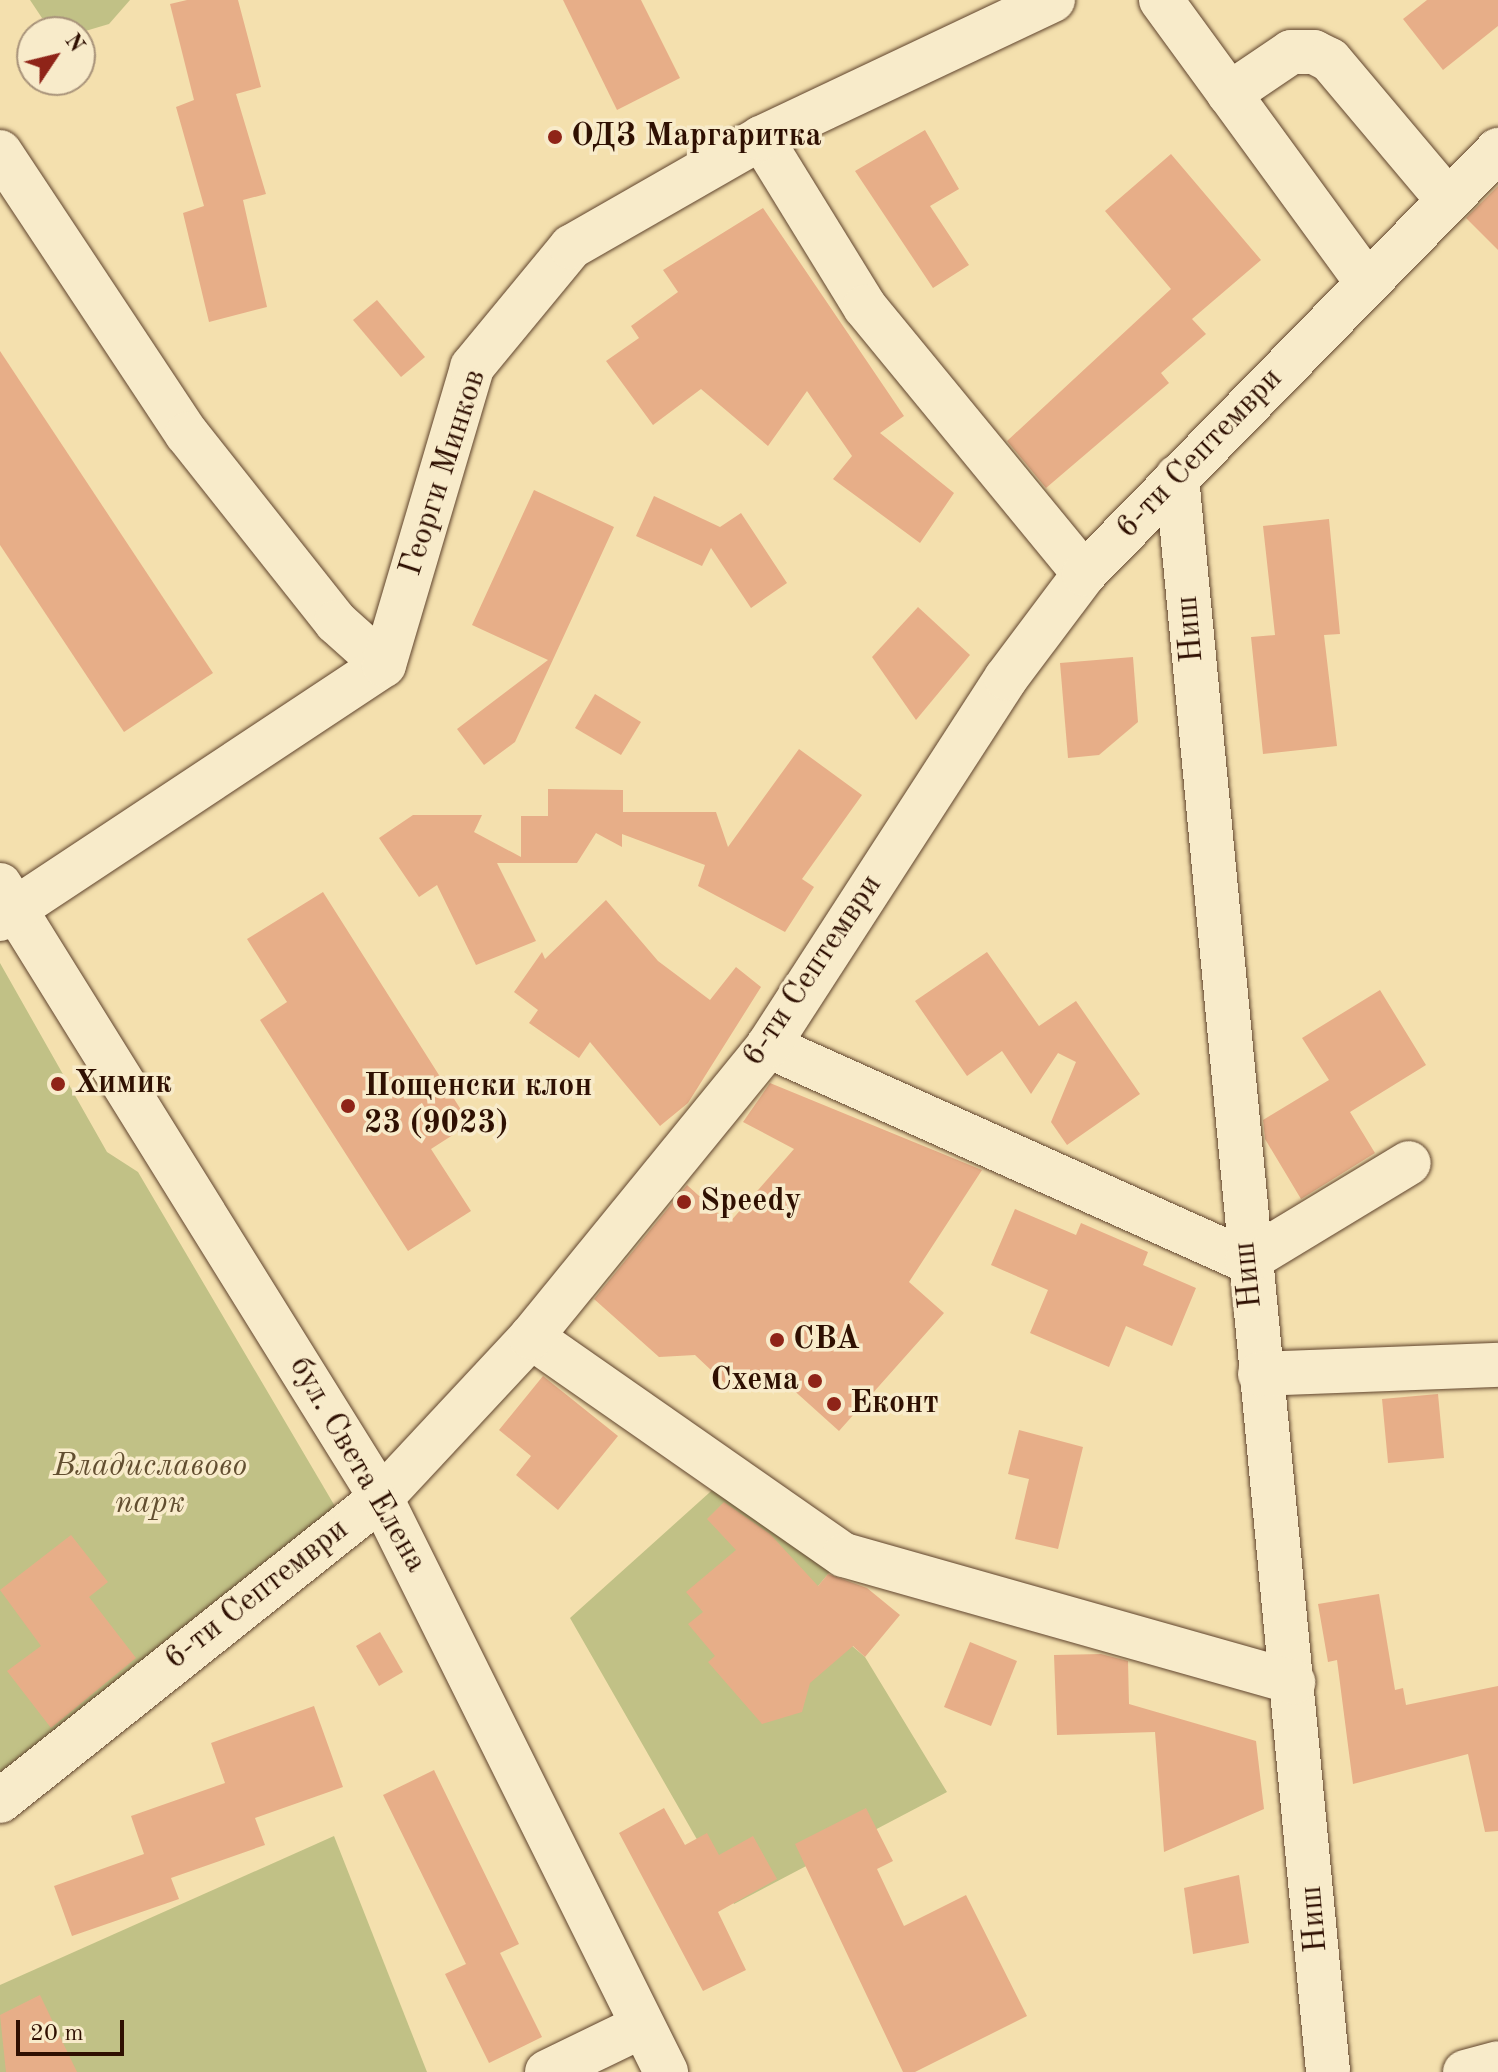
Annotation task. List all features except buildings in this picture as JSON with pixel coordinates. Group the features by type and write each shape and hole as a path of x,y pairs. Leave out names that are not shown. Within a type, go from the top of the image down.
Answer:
{"street":[{"name":"Георги Минков","path":"384,665 472,367 571,247 761,138 1053,0"},
{"path":"1161,0 1367,283"},
{"path":"1229,94 1291,52 1314,52 1330,60 1448,200"},
{"path":"761,138 865,307 1084,574"},
{"name":"6-ти Септември","path":"0,1801 381,1498 531,1337 768,1046 1006,678 1084,574 1498,150"},
{"path":"0,152 187,434 336,622 384,665 5,904"},
{"name":"Ниш","path":"1177,477 1247,1261 1293,1682 1328,2072"},
{"name":"бул. Света Елена","path":"5,904 381,1498 666,2072"},
{"path":"768,1046 1247,1261 1409,1163"},
{"path":"531,1337 844,1555 1293,1682"},
{"path":"1260,1374 1498,1365"},
{"path":"547,2072 642,2026"}],"green space":[{"path":"30,0 130,0 109,24 96,28 96,16 41,16"},
{"name":"Владиславово парк","path":"0,963 107,1152 138,1172 346,1525 0,1807"},
{"path":"729,1475 844,1555 803,1604 865,1657 947,1792 734,1904 570,1618"},
{"path":"334,1836 427,2072 0,2072 0,1985"}],"place":[{"name":"ОДЗ Маргаритка","path":"555,137"},
{"name":"Химик","path":"58,1084"},
{"name":"Пощенски клон 23 (9023)","path":"348,1106"},
{"name":"Speedy","path":"684,1202"},
{"name":"CBA","path":"777,1340"},
{"name":"Схема","path":"815,1381"},
{"name":"Еконт","path":"834,1404"}]}
